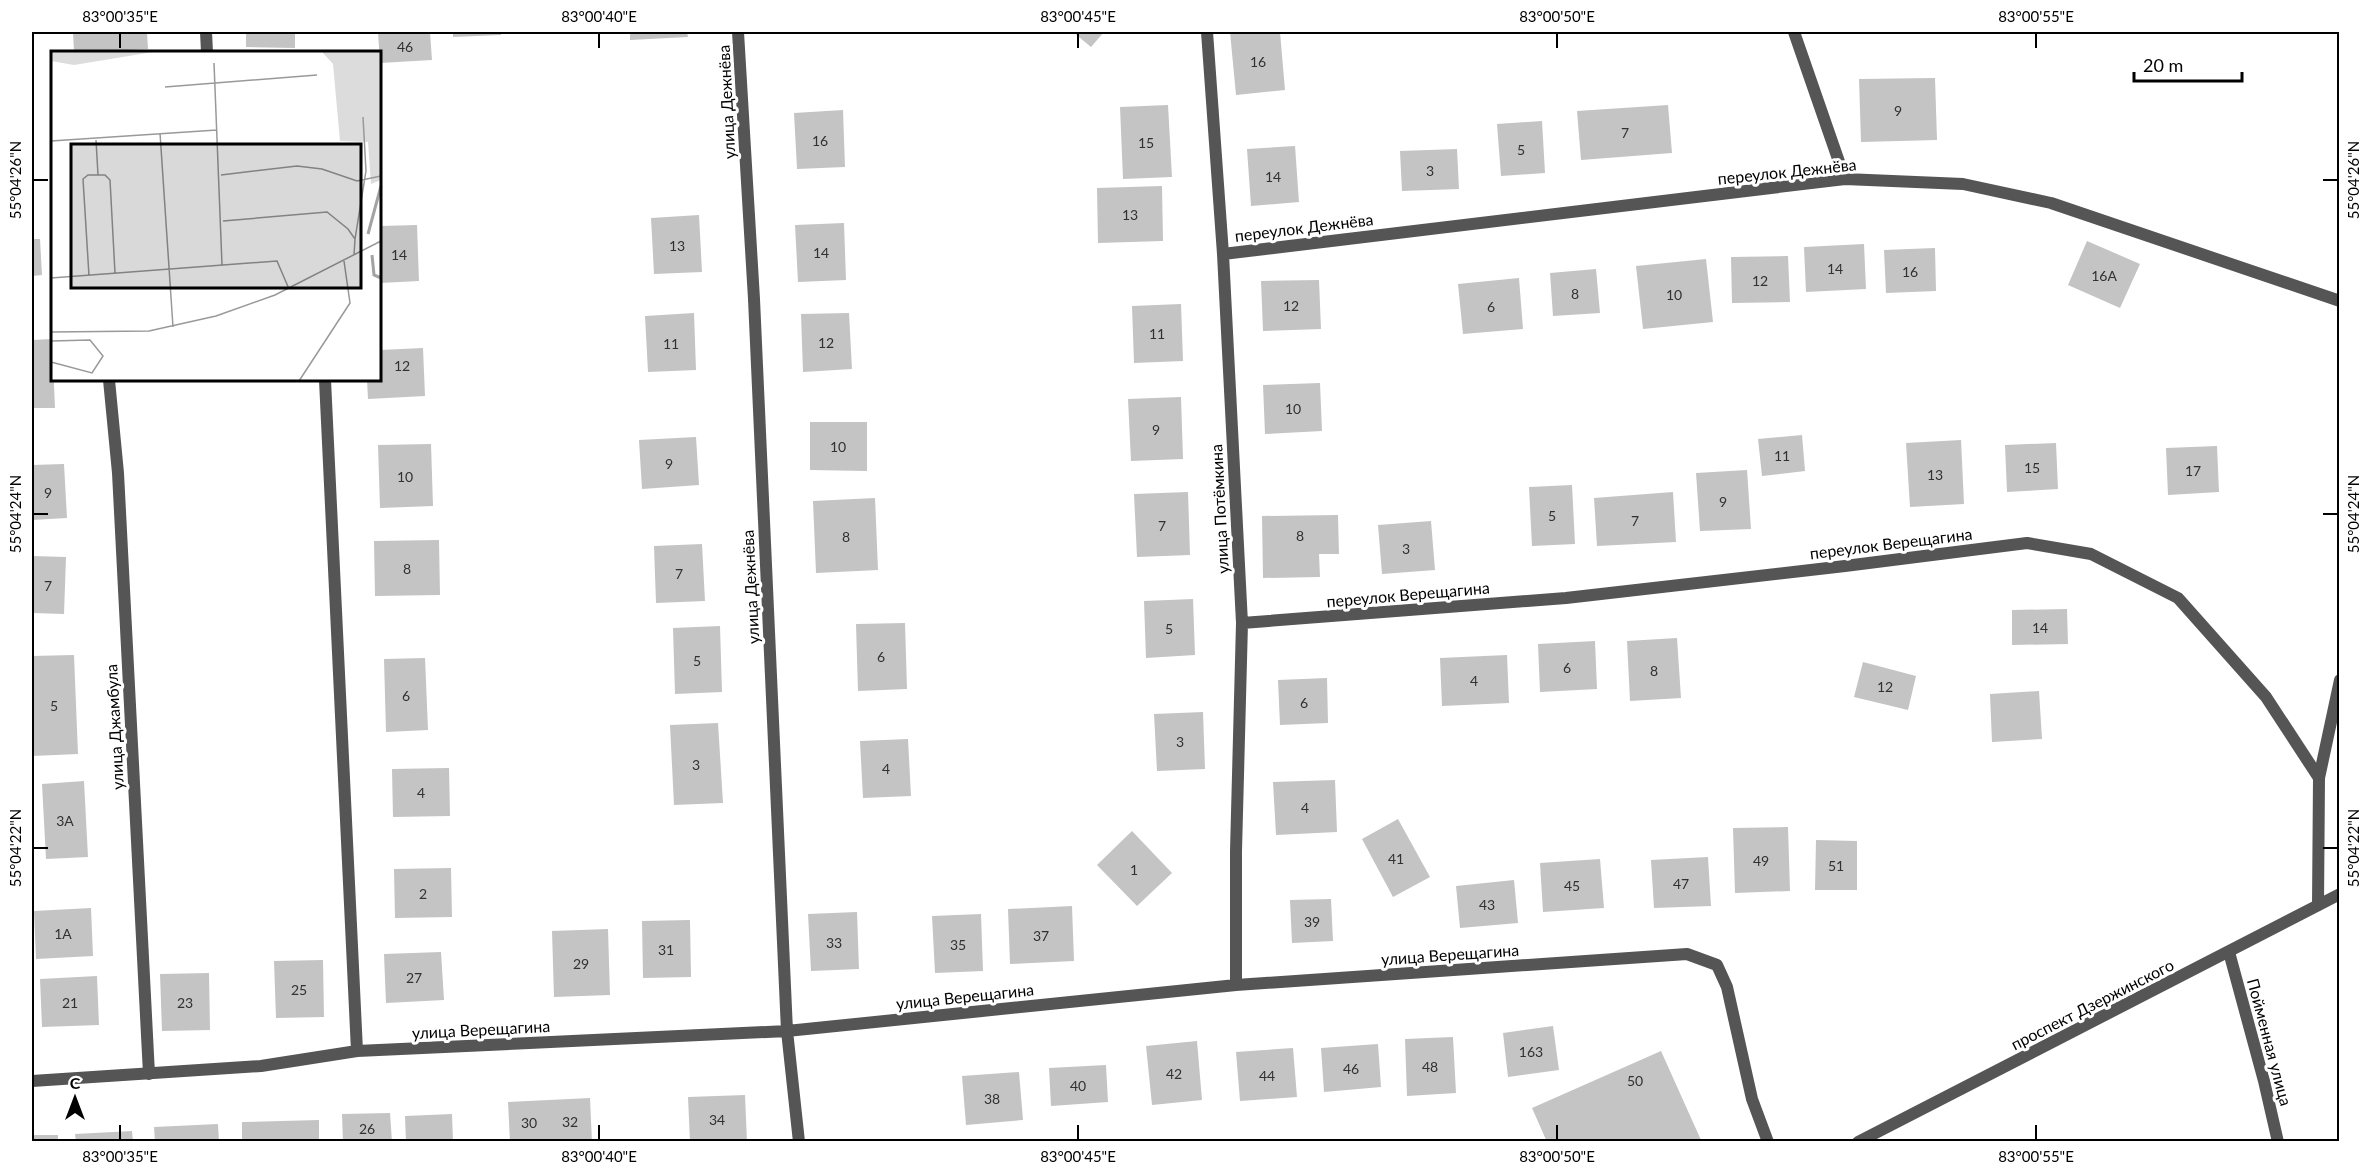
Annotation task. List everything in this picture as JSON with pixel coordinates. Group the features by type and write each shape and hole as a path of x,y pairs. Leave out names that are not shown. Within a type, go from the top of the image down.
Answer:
{"street":[{"path":"206,32 207,51"},
{"name":"улица Дежнёва","path":"738,32 754,311 787,1031 799,1142"},
{"name":"улица Потёмкина","path":"1207,32 1223,254 1242,623 1236,851 1236,985"},
{"path":"1794,32 1845,179"},
{"name":"переулок Дежнёва","path":"1223,254 1845,179 1963,184 2051,203 2340,301"},
{"name":"улица Джамбула","path":"109,381 118,473 149,1074"},
{"path":"325,381 357,1051"},
{"name":"переулок Верещагина","path":"1242,623 1566,598 2027,543 2091,554 2178,598 2266,697 2319,778"},
{"path":"2318,905 2319,778 2340,680"},
{"name":"проспект Дзержинского","path":"1858,1142 2340,894"},
{"name":"Пойменная улица","path":"2229,952 2278,1142"},
{"name":"улица Верещагина","path":"32,1082 261,1066 357,1051 787,1031 1236,985 1688,954 1717,965 1727,987 1752,1099 1768,1142"}],"building":[{"path":"73,32 147,32 148,49 74,51"},
{"path":"246,32 295,32 295,48 246,47"},
{"path":"378,32 430,32 432,60 381,63"},
{"path":"453,32 501,32 501,35 453,37"},
{"path":"630,32 687,32 688,37 630,40"},
{"path":"1073,32 1104,32 1091,47"},
{"path":"1230,32 1280,32 1285,90 1236,95"},
{"path":"1935,78 1937,140 1861,142 1859,79"},
{"path":"1168,105 1172,177 1123,179 1120,107"},
{"path":"1668,105 1672,153 1581,160 1577,111"},
{"path":"843,110 845,167 797,169 794,113"},
{"path":"1542,121 1545,173 1501,176 1497,124"},
{"path":"1295,146 1299,202 1251,206 1247,149"},
{"path":"1457,149 1459,189 1402,191 1400,151"},
{"path":"1162,186 1163,241 1098,243 1097,188"},
{"path":"699,215 702,272 654,274 651,218"},
{"path":"844,223 846,280 798,282 795,225"},
{"path":"417,225 419,281 381,283 381,226"},
{"path":"32,239 40,239 42,275 32,276"},
{"path":"2087,241 2140,264 2120,308 2068,285"},
{"path":"1864,244 1866,289 1806,292 1804,247"},
{"path":"1935,248 1936,291 1886,293 1884,250"},
{"path":"1788,256 1790,302 1732,303 1731,257"},
{"path":"1706,259 1713,322 1643,329 1636,266"},
{"path":"1596,269 1600,313 1553,316 1550,273"},
{"path":"1519,278 1523,329 1463,334 1458,284"},
{"path":"1319,280 1321,329 1263,331 1261,281"},
{"path":"1181,304 1183,361 1134,363 1132,306"},
{"path":"694,313 696,370 648,372 645,316"},
{"path":"849,313 852,369 803,372 801,314"},
{"path":"51,339 51,381 54,381 55,408 32,408 32,340"},
{"path":"423,348 425,396 368,399 367,381 381,381 381,350"},
{"path":"1320,383 1322,431 1265,434 1263,385"},
{"path":"1181,397 1183,459 1131,461 1128,399"},
{"path":"810,422 867,422 867,471 810,470"},
{"path":"1802,435 1805,471 1762,476 1758,439"},
{"path":"696,437 699,485 642,489 639,440"},
{"path":"1961,440 1964,504 1910,507 1906,443"},
{"path":"2056,443 2058,489 2007,492 2005,445"},
{"path":"431,444 433,506 380,508 378,445"},
{"path":"2217,446 2219,492 2168,495 2166,448"},
{"path":"64,464 67,518 32,520 32,465"},
{"path":"1747,470 1751,529 1700,531 1696,473"},
{"path":"1572,485 1575,544 1532,546 1529,487"},
{"path":"1188,492 1190,555 1137,557 1134,494"},
{"path":"1673,492 1676,542 1597,546 1594,498"},
{"path":"875,498 878,570 816,573 813,501"},
{"path":"1338,515 1339,554 1319,554 1320,577 1263,578 1262,516"},
{"path":"1431,521 1435,570 1382,574 1378,525"},
{"path":"439,540 440,595 375,596 374,541"},
{"path":"702,544 705,601 656,603 654,546"},
{"path":"32,556 66,557 64,614 32,613"},
{"path":"1193,599 1195,655 1146,658 1144,601"},
{"path":"2067,609 2068,644 2012,645 2012,610"},
{"path":"905,623 907,689 858,691 856,624"},
{"path":"720,626 722,692 675,694 673,628"},
{"path":"1677,638 1681,698 1630,701 1627,641"},
{"path":"1595,641 1597,689 1540,692 1538,644"},
{"path":"74,655 78,754 32,756 32,656"},
{"path":"1507,655 1509,703 1442,706 1440,658"},
{"path":"425,658 428,730 386,732 384,659"},
{"path":"1863,662 1916,676 1908,710 1854,697"},
{"path":"1327,678 1328,723 1280,725 1278,680"},
{"path":"2039,691 2042,739 1992,742 1990,694"},
{"path":"1203,712 1205,769 1157,771 1154,714"},
{"path":"718,723 723,803 674,805 670,725"},
{"path":"908,739 911,796 863,798 860,741"},
{"path":"449,768 450,816 393,817 392,769"},
{"path":"1335,780 1337,832 1276,835 1273,782"},
{"path":"84,781 88,857 46,859 42,784"},
{"path":"1398,819 1430,877 1393,897 1362,839"},
{"path":"1788,827 1790,891 1735,893 1733,828"},
{"path":"1132,831 1172,873 1137,906 1097,865"},
{"path":"1816,840 1857,841 1857,890 1815,890"},
{"path":"1708,857 1711,906 1654,908 1651,860"},
{"path":"1600,859 1604,908 1543,912 1540,863"},
{"path":"451,868 452,917 395,918 394,869"},
{"path":"1514,880 1518,923 1460,928 1456,886"},
{"path":"1331,899 1333,941 1292,943 1290,900"},
{"path":"1072,906 1074,961 1010,964 1008,909"},
{"path":"91,908 93,956 36,959 34,911"},
{"path":"857,912 859,969 811,971 808,914"},
{"path":"981,914 983,971 935,973 932,916"},
{"path":"690,920 691,977 643,978 642,921"},
{"path":"608,929 610,995 554,997 552,931"},
{"path":"441,952 444,1000 386,1003 384,954"},
{"path":"323,960 324,1017 276,1018 274,961"},
{"path":"209,973 210,1030 162,1031 160,974"},
{"path":"97,976 99,1025 42,1027 40,979"},
{"path":"1553,1026 1559,1070 1508,1077 1503,1033"},
{"path":"1453,1037 1456,1093 1407,1096 1405,1039"},
{"path":"1197,1041 1202,1100 1152,1105 1146,1046"},
{"path":"1378,1044 1381,1087 1324,1092 1321,1048"},
{"path":"1293,1048 1297,1097 1240,1101 1236,1052"},
{"path":"1661,1051 1701,1140 1696,1142 1547,1142 1532,1108"},
{"path":"1106,1065 1108,1102 1051,1106 1049,1068"},
{"path":"1019,1072 1023,1120 966,1125 962,1076"},
{"path":"745,1095 747,1142 690,1142 688,1097"},
{"path":"590,1098 592,1142 510,1142 508,1102"},
{"path":"390,1113 392,1142 343,1142 342,1114"},
{"path":"452,1114 453,1142 406,1142 405,1116"},
{"path":"319,1120 319,1142 242,1142 242,1122"},
{"path":"218,1124 219,1142 155,1142 154,1127"},
{"path":"132,1131 133,1142 76,1142 75,1134"},
{"path":"32,1135 58,1135 58,1142 32,1142"}]}
